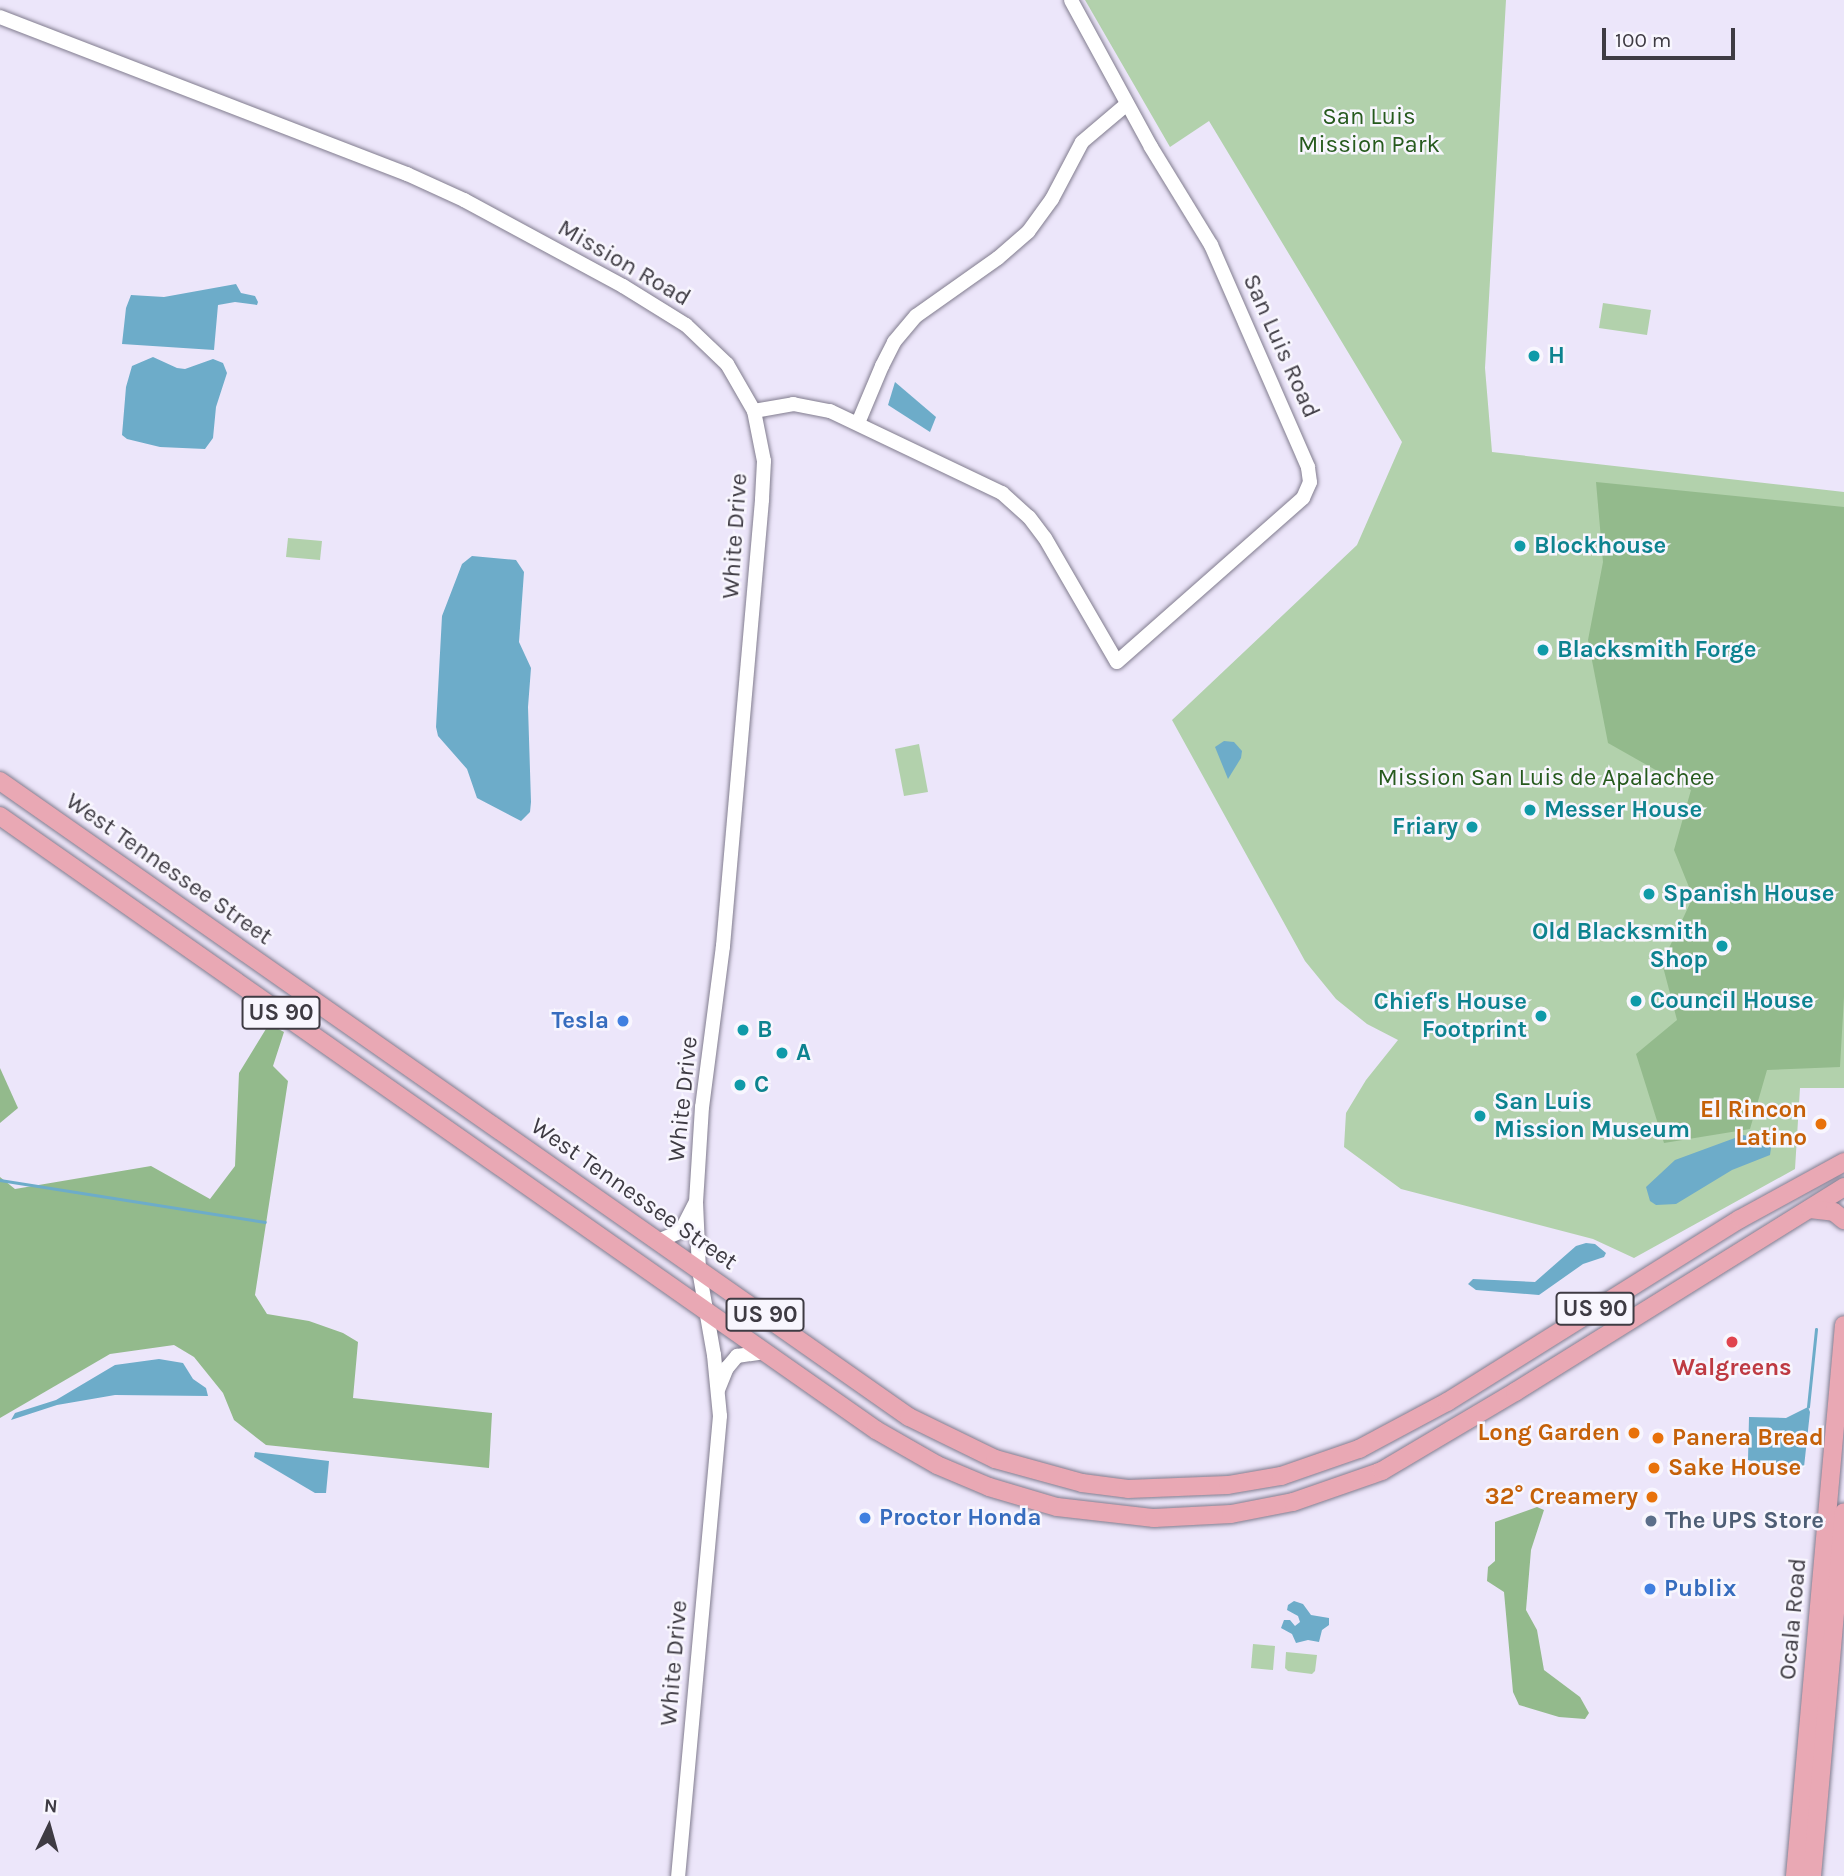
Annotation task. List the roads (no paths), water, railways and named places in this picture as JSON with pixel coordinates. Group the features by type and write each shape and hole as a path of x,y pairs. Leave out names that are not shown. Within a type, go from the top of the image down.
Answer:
{"main road":[{"name":"West Tennessee Street","path":"0,781 915,1420 951,1440 1030,1471 1128,1489 1183,1489 1281,1476 1370,1445 1447,1402 1789,1190 1844,1162"},
{"name":"US 90","path":"0,816 876,1430 937,1465 989,1487 1058,1507 1110,1515 1189,1518 1254,1511 1293,1502 1354,1482 1416,1453 1461,1426 1844,1187"},
{"path":"173,936 192,914"},
{"path":"346,1059 360,1051 386,1052"},
{"path":"1811,1209 1834,1212 1844,1220"},
{"path":"1666,1265 1683,1289"},
{"name":"Ocala Road","path":"1795,1876 1844,1325"},
{"path":"1447,1402 1461,1426"},
{"path":"876,1430 891,1420 915,1420"},
{"path":"1354,1482 1353,1468 1370,1445"},
{"name":"Ocala Road","path":"1811,1876 1844,1512"}],"street":[{"name":"San Luis Road","path":"858,423 975,479 1016,504 1045,538 1117,662 1303,498 1310,476 1211,244 1127,104 1071,0"},
{"name":"Mission Road","path":"0,17 407,174 464,200 612,280 686,325 727,364 754,411"},
{"path":"754,411 770,407 807,405 858,423 888,354 916,316 998,258 1028,232 1052,199 1082,142 1127,104"},
{"name":"White Drive","path":"678,1876 718,1450 718,1391 699,1270 696,1202 702,1107 723,946 762,500 764,461 754,411"},
{"path":"658,1241 681,1231 696,1202"},
{"path":"718,1391 727,1368 737,1356 765,1352"}],"water":[{"path":"236,284 241,293 255,296 257,305 235,302 218,305 214,350 122,344 126,308 131,295 164,297"},
{"path":"153,357 185,369 213,359 223,363 227,373 216,407 213,438 205,449 160,447 127,439 122,435 126,387 132,366"},
{"path":"895,382 936,417 930,432 888,405"},
{"path":"472,556 516,560 524,572 519,642 531,668 528,707 531,802 530,812 521,821 477,798 467,769 438,736 436,727 442,616 462,564"},
{"path":"1224,741 1234,742 1242,751 1241,758 1228,779 1215,747"},
{"path":"1743,1135 1772,1141 1770,1155 1732,1170 1676,1204 1656,1205 1650,1201 1646,1187 1675,1160"},
{"path":"1595,1244 1606,1253 1604,1257 1583,1264 1539,1295 1476,1290 1468,1284 1473,1279 1535,1282 1576,1246"},
{"path":"159,1359 183,1363 193,1379 206,1388 208,1396 115,1395 57,1405 11,1420 15,1413 56,1400 115,1365"},
{"path":"1808,1407 1810,1412 1804,1467 1785,1469 1748,1460 1749,1417 1786,1418"},
{"path":"255,1452 329,1461 326,1493 315,1493 254,1457"},
{"path":"1294,1601 1303,1604 1311,1615 1329,1618 1329,1625 1322,1630 1319,1642 1308,1640 1296,1643 1292,1634 1281,1628 1284,1620 1290,1620 1295,1626 1300,1622 1298,1616 1287,1610 1288,1605"}],"waterway":[{"path":"0,1180 265,1222"},
{"path":"1808,1407 1816,1329"}],"place":[{"name":"H","path":"1534,356"},
{"name":"Blockhouse","path":"1520,546"},
{"name":"Blacksmith Forge","path":"1543,650"},
{"name":"Messer House","path":"1530,810"},
{"name":"Friary","path":"1472,827"},
{"name":"Spanish House","path":"1649,894"},
{"name":"Old Blacksmith Shop","path":"1722,946"},
{"name":"Council House","path":"1636,1001"},
{"name":"Chief's House Footprint","path":"1541,1016"},
{"name":"Tesla","path":"623,1021"},
{"name":"B","path":"743,1030"},
{"name":"A","path":"782,1053"},
{"name":"C","path":"740,1085"},
{"name":"San Luis Mission Museum","path":"1480,1116"},
{"name":"El Rincon Latino","path":"1821,1124"},
{"name":"Walgreens","path":"1732,1342"},
{"name":"Long Garden","path":"1634,1433"},
{"name":"Panera Bread","path":"1658,1438"},
{"name":"Sake House","path":"1654,1468"},
{"name":"32° Creamery","path":"1652,1497"},
{"name":"Proctor Honda","path":"865,1518"},
{"name":"The UPS Store","path":"1651,1521"},
{"name":"Publix","path":"1650,1589"}],"park label":[{"name":"San Luis Mission Park","path":"1369,131"},
{"name":"Mission San Luis de Apalachee","path":"1546,778"}]}
